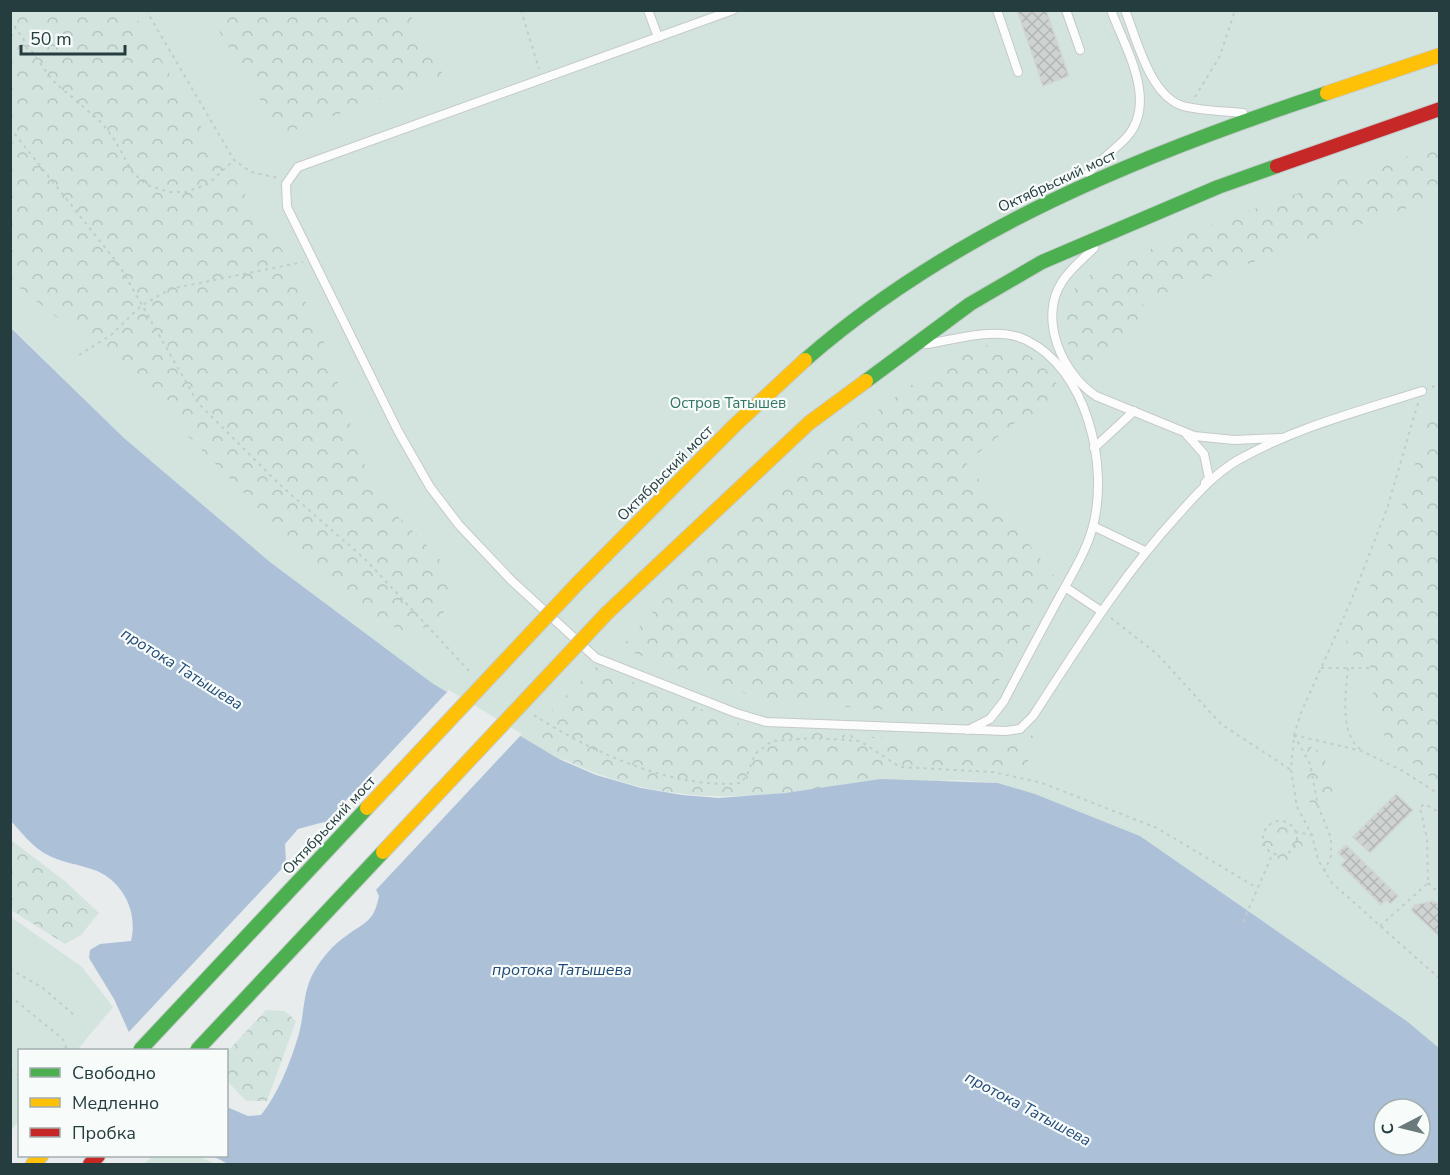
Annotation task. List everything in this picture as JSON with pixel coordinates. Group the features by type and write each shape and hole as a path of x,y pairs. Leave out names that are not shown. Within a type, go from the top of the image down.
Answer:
{"main road":[{"name":"Октябрьский мост","path":"141,1049 577,584 782,378 907,281 996,228 1064,195 1176,146 1263,114 1440,55"},
{"path":"198,1049 607,613 809,423 970,304 1041,262 1218,187 1440,109"}],"lane":[{"path":"648,10 658,37"},
{"path":"733,10 298,167 288,179 285,194 286,207 398,431 445,507 475,544 511,580 596,658 758,720 965,731 1011,731 1027,724 1101,611 1145,551 1209,478 1204,454 1186,434"},
{"path":"997,10 1018,72"},
{"path":"1066,10 1080,50"},
{"path":"1064,195 1127,137 1139,111 1139,85 1111,10"},
{"path":"1125,10 1153,80 1167,97 1182,106 1263,114"},
{"path":"1109,232 1060,283 1054,310 1054,334 1059,350 1088,390 1096,396 1186,434 1234,440 1283,438"},
{"path":"911,346 997,334 1026,339 1057,364 1086,409 1094,448 1097,485 1093,526 1065,586 995,714 983,723 965,731"},
{"path":"1203,487 1237,461 1283,438 1422,391"},
{"path":"1094,448 1134,411"},
{"path":"1093,526 1145,551"},
{"path":"1065,586 1101,611"}],"path":[{"path":"146,10 234,160 250,172 288,179"},
{"path":"521,10 542,78"},
{"path":"1191,102 1220,56 1235,10"},
{"path":"10,20 52,80 102,123 133,173 147,184 169,192 186,192 208,184 234,160"},
{"path":"10,128 120,265 141,306"},
{"path":"79,355 111,335 141,306 170,289 312,261"},
{"path":"1422,391 1387,508 1294,735 1291,770 1294,800 1312,835 1316,856 1324,873 1341,892 1440,979"},
{"path":"1101,611 1157,654 1221,724 1291,770"},
{"path":"1321,668 1368,668"},
{"path":"1348,668 1345,708 1348,728 1354,745 1403,771 1440,795"},
{"path":"1294,735 1362,751"},
{"path":"1294,735 1310,764 1318,806 1331,838 1331,856 1324,873"},
{"path":"1440,813 1425,804 1420,807 1426,839 1428,883 1440,894"},
{"path":"1280,821 1287,822 1297,838 1291,850 1279,855 1273,853 1267,849 1263,837 1268,825 1280,821"},
{"path":"1295,832 1312,835"},
{"path":"1243,922 1273,853"},
{"path":"1380,926 1428,883"},
{"path":"10,969 44,988 74,1015"},
{"path":"10,996 63,1039 67,1049"}],"green space":[{"name":"Остров Татышев","path":"10,11 1439,11 1439,1048 1408,1022 1140,836 1035,794 998,783 956,780 834,787 559,759 432,683 270,562 124,438 11,327"},
{"path":"10,11 132,11 214,148 281,248 329,353 356,443 369,475 391,510 436,554 447,570 454,592 441,617 427,627 404,631 359,612 167,414 69,327 11,281"},
{"path":"207,11 408,11 444,76 281,135"},
{"path":"1439,145 1439,197 1142,301 1149,323 1086,376 1073,355 1065,333 1065,310 1068,299 1085,278 1203,228"},
{"path":"996,344 1019,350 1038,362 1060,388 1065,399 1038,419 1028,412 966,463 1057,580 985,704 974,712 958,716 763,700 620,648 715,549 817,458 926,374 967,351"},
{"path":"1440,400 1439,784 1387,742 1375,713 1370,666 1351,654 1346,641 1392,536 1435,401"},
{"path":"595,667 736,723 799,732 1002,745 1014,744 1035,734 1033,749 1028,761 1020,767 913,765 892,770 881,779 785,793 741,796 698,795 656,790 614,779 570,762 524,738"},
{"path":"1304,744 1328,755 1320,774 1336,782 1319,821 1305,792"},
{"path":"1286,816 1297,825 1303,846 1299,845 1291,864 1253,848 1268,820"},
{"path":"11,840 66,882 99,913 81,935 65,944 11,910"},
{"path":"11,917 82,967 113,1007 78,1049 18,1049 18,1121 11,1131"},
{"path":"266,1010 285,1011 296,1021 267,1101 246,1101 228,1082 228,1051"},
{"path":"152,1157 200,1157 215,1164 144,1164"}],"water":[{"name":"протока Татышева","path":"10,327 124,438 270,562 432,683 559,759 596,775 641,788 719,798 785,793 881,779 998,783 1035,794 1140,836 1408,1022 1439,1048 1439,1164 228,1164 215,1157 228,1157 228,1107 248,1116 261,1115 267,1107 283,1078 291,1057 298,1037 308,986 315,970 337,943 368,920 377,905 379,896 351,838 324,822 298,829 285,844 287,878 138,1049 114,999 89,958 90,950 100,944 131,941 133,930 127,900 115,883 106,876 44,853 30,842 11,821"}],"pier":[{"path":"449,690 522,734 374,892 349,840 323,825"},
{"path":"289,861 290,879 177,1012 179,1049 134,1049 127,1034"}],"building":[{"path":"1017,10 1046,10 1069,76 1043,86"},
{"path":"1396,794 1413,810 1370,853 1353,837"},
{"path":"1346,845 1398,896 1390,904 1386,899 1381,905 1341,865 1346,860 1338,853"},
{"path":"1434,901 1440,906 1440,937 1411,910 1415,905"}],"traffic: fast":[{"path":"805,360 863,313 924,272 987,234 1119,170 1188,142 1327,93"},
{"path":"866,381 970,304 1042,262 1218,187 1277,166"},
{"path":"141,1049 367,808"},
{"path":"198,1049 383,852"}],"traffic: slow":[{"path":"1327,93 1440,55"},
{"path":"577,584 735,425 805,360"},
{"path":"607,613 809,423 866,381"},
{"path":"367,808 577,584"},
{"path":"383,852 607,613"},
{"path":"33,1164 40,1157"}],"traffic: jam":[{"path":"1277,166 1440,109"},
{"path":"90,1164 97,1157"}]}
